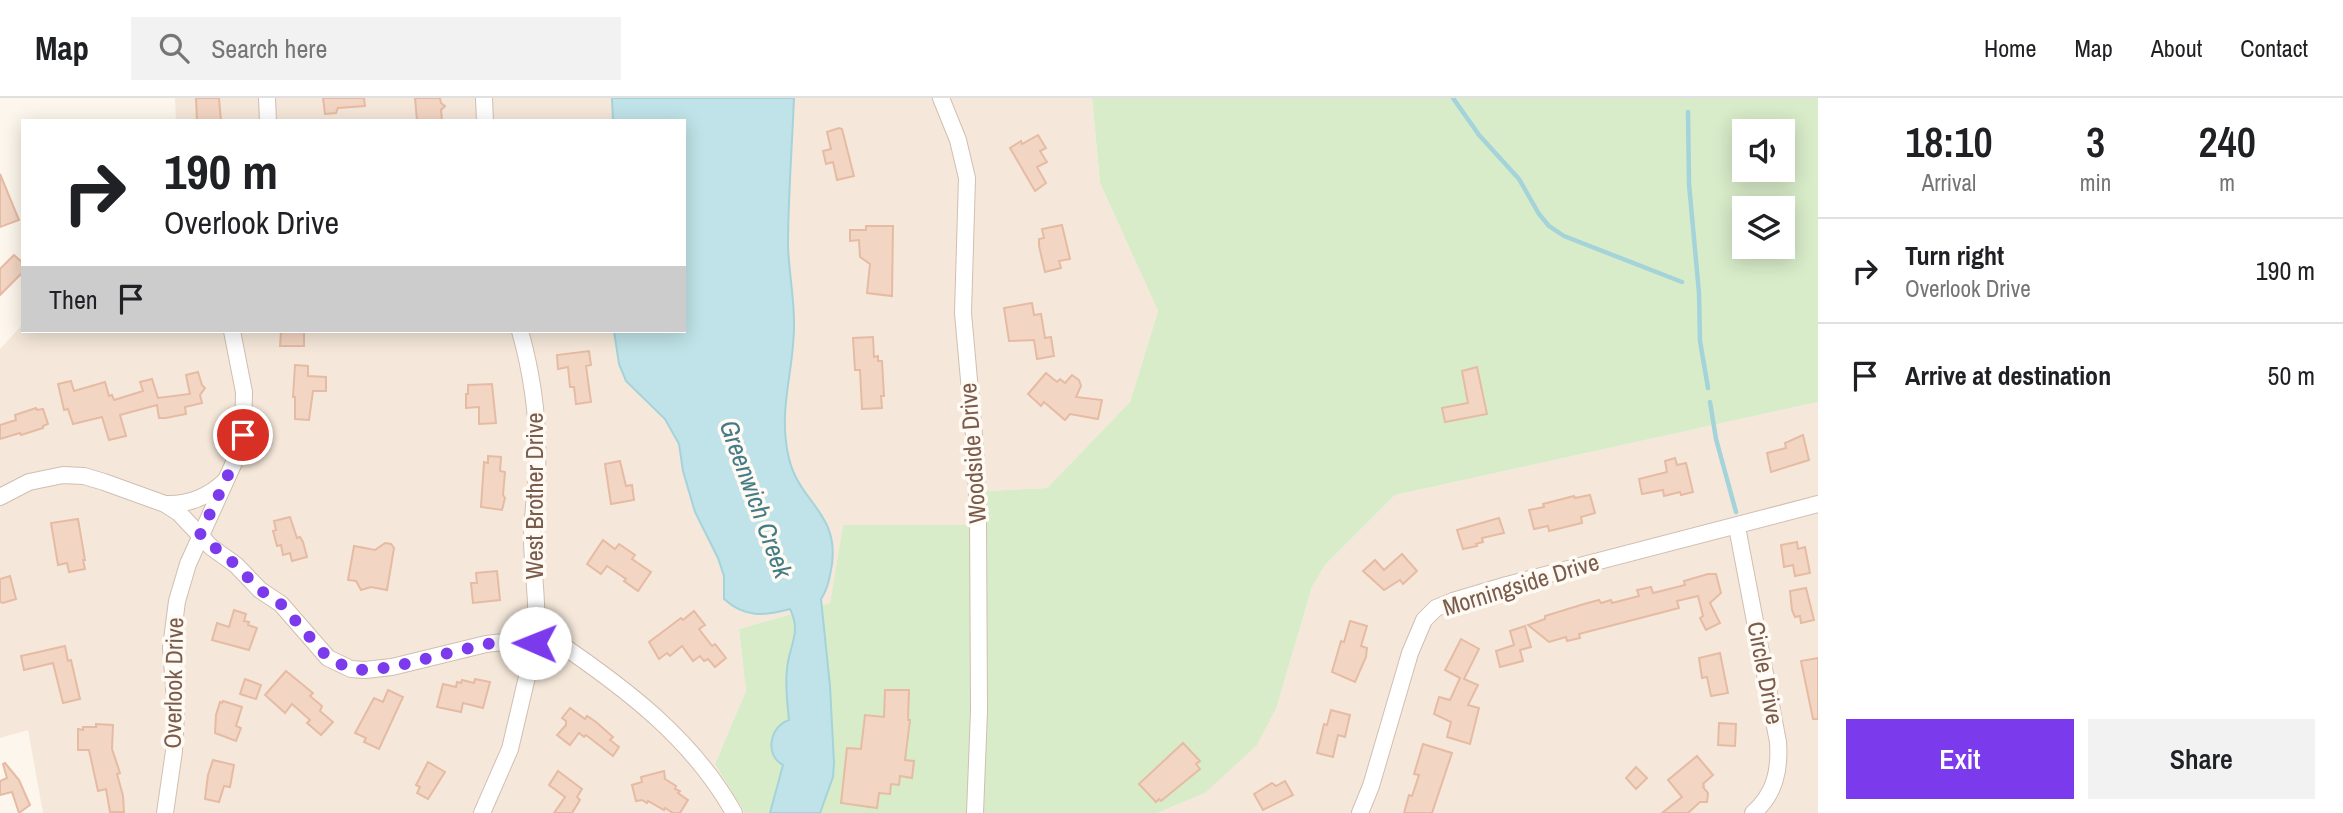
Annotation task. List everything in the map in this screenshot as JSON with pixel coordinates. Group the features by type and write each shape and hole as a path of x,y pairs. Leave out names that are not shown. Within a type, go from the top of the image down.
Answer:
{"street":[{"path":"267,98 268,119"},
{"path":"484,98 485,119"},
{"name":"Woodside Drive","path":"941,98 958,141 967,178 963,313 975,447 978,555 979,711 975,813"},
{"name":"Overlook Drive","path":"165,813 174,751 176,713 172,624 188,564 243,435 245,414 240,362 233,333"},
{"name":"West Brother Drive","path":"482,813 510,749 535,643 538,616 532,538 537,468 535,399 521,333"},
{"path":"0,497 29,482 63,475 84,476 165,504 179,513 260,590 281,604 328,658 351,669 392,667 486,644 556,641 600,671 683,742 706,769 734,813"},
{"path":"165,504 179,505 190,502 215,490 226,480"},
{"name":"Morningside Drive","path":"1360,813 1371,786 1410,653 1424,620 1436,608 1518,582 1818,504"},
{"name":"Circle Drive","path":"1737,527 1778,742 1778,771 1774,784 1760,807 1753,813"}],"shaded area":[{"path":"175,98 1092,98 1100,183 1158,311 1130,402 1047,488 986,491 987,525 843,525 830,603 739,629 746,691 715,764 745,813 43,813 28,730 0,738 0,349 21,326 21,333 686,333 686,119 176,119"},
{"path":"1818,402 1818,813 1157,813 1205,793 1277,706 1312,587 1325,565 1395,495"}],"green space":[{"path":"1092,98 1818,98 1818,402 1395,495 1325,565 1312,587 1277,706 1257,745 1205,793 1157,813 745,813 715,764 746,691 739,629 830,603 843,525 986,525 986,491 1047,488 1130,402 1158,311 1100,183"}],"water":[{"name":"Greenwich Creek","path":"612,98 794,98 788,247 794,339 785,437 793,470 824,519 832,546 832,564 821,599 834,763 833,777 820,813 770,813 783,765 773,755 772,741 777,728 789,720 786,675 795,632 790,609 755,614 740,610 724,599 724,576 695,512 683,471 679,444 665,419 626,381 619,364 614,333 686,333 686,119 613,119"}],"building":[{"path":"196,98 219,98 221,119 197,119"},
{"path":"323,98 364,98 365,106 338,108 336,113 325,114"},
{"path":"415,98 440,98 445,106 441,110 442,119 417,119"},
{"path":"842,129 854,176 837,180 833,162 826,164 823,151 831,149 827,132"},
{"path":"1038,135 1046,148 1040,151 1047,162 1037,167 1046,183 1035,191 1010,148"},
{"path":"0,174 19,220 0,227"},
{"path":"1062,225 1070,259 1059,261 1061,268 1045,272 1039,246 1039,239 1044,238 1042,229"},
{"path":"866,226 893,226 892,296 867,293 870,264 860,257 859,240 850,241 850,230 866,230"},
{"path":"14,255 21,261 21,274 0,295 0,269"},
{"path":"1032,303 1034,315 1041,314 1045,338 1051,337 1054,356 1037,359 1034,340 1009,341 1004,308"},
{"path":"281,333 304,333 304,346 280,346"},
{"path":"873,337 874,357 878,356 878,361 882,361 884,396 881,396 882,408 862,409 860,370 855,370 853,338"},
{"path":"589,351 591,365 586,366 591,402 576,404 574,387 570,387 568,367 558,369 557,355"},
{"path":"295,365 308,366 308,376 326,377 326,391 313,391 309,420 295,419"},
{"path":"1477,367 1487,414 1445,422 1442,408 1468,403 1462,371"},
{"path":"198,372 205,388 200,395 202,403 185,407 186,414 166,418 159,418 157,405 120,415 126,436 109,440 102,417 73,424 68,409 64,410 58,384 71,381 74,391 105,382 109,396 112,395 114,400 143,391 140,382 152,379 158,398 190,394 186,375"},
{"path":"1046,373 1057,382 1060,379 1065,383 1072,375 1079,380 1081,386 1076,397 1102,400 1098,419 1070,414 1065,420 1044,402 1041,406 1028,394"},
{"path":"492,384 496,423 479,424 479,407 466,408 468,385"},
{"path":"36,408 43,409 48,424 21,435 20,433 0,439 0,425 16,420 15,415"},
{"path":"1803,435 1809,460 1771,472 1767,453 1786,448 1785,443"},
{"path":"488,456 501,457 500,471 505,472 502,510 481,507 484,462 488,463"},
{"path":"1675,458 1677,465 1686,463 1693,492 1664,496 1663,490 1642,494 1639,479 1667,472 1665,461"},
{"path":"620,461 626,486 632,485 634,500 611,504 605,464"},
{"path":"1590,495 1595,513 1581,517 1582,523 1549,531 1548,526 1534,529 1529,510 1574,496"},
{"path":"290,517 297,538 300,537 303,542 307,557 292,561 290,553 283,555 281,545 277,546 273,531 276,530 274,521"},
{"path":"1499,518 1504,533 1482,538 1483,542 1476,544 1477,546 1463,549 1457,530"},
{"path":"78,519 85,569 69,572 67,563 58,565 51,523"},
{"path":"603,540 615,549 619,544 635,555 632,559 651,572 638,591 607,566 601,574 587,564"},
{"path":"1797,542 1798,549 1805,547 1810,573 1795,576 1793,565 1784,567 1781,545"},
{"path":"385,543 394,548 387,590 371,587 361,590 356,581 348,580 354,546 375,550"},
{"path":"1402,554 1417,571 1403,584 1400,580 1384,590 1363,571 1375,560 1384,570"},
{"path":"497,571 500,600 473,603 471,583 477,583 476,573"},
{"path":"1716,574 1721,593 1710,603 1720,623 1706,630 1700,618 1703,616 1698,596 1677,601 1679,608 1579,634 1580,638 1567,641 1566,637 1549,642 1528,625 1545,619 1545,616 1584,604 1599,600 1601,603 1611,600 1612,603 1639,596 1637,590 1651,587 1653,593 1685,585 1684,581"},
{"path":"10,576 16,599 3,603 0,602 0,579"},
{"path":"1806,588 1814,620 1801,623 1800,616 1795,617 1792,610 1790,591"},
{"path":"234,610 246,614 244,621 257,628 249,650 212,640 217,623 229,627"},
{"path":"694,611 705,625 699,629 726,658 715,667 708,659 704,661 700,656 693,661 682,646 670,656 667,653 659,659 649,642"},
{"path":"1350,621 1367,626 1361,646 1367,648 1366,657 1355,682 1332,672"},
{"path":"1525,626 1531,647 1520,650 1523,661 1500,667 1496,651 1514,645 1510,631"},
{"path":"1461,639 1479,649 1464,679 1478,685 1468,705 1479,708 1470,744 1447,737 1451,722 1434,714 1439,697 1450,700 1460,678 1445,670"},
{"path":"65,646 80,699 63,703 53,663 24,670 21,656"},
{"path":"1720,653 1728,693 1711,696 1707,677 1702,678 1699,658"},
{"path":"1818,658 1818,719 1813,719 1801,661"},
{"path":"286,671 313,693 310,696 322,706 320,711 333,722 321,735 307,723 310,720 292,704 285,713 265,695"},
{"path":"245,679 261,685 256,699 240,694"},
{"path":"475,679 490,682 483,708 463,703 461,712 437,707 443,684 456,687 457,682 461,683 462,680 474,683"},
{"path":"388,690 403,697 379,749 364,742 366,738 355,733 374,698 383,702"},
{"path":"885,690 909,690 910,720 905,760 914,761 912,778 900,776 899,785 891,784 890,794 879,793 877,808 841,803 847,748 861,749 865,715 884,717"},
{"path":"220,702 242,707 236,726 241,728 236,741 215,733 216,715"},
{"path":"570,708 585,719 587,716 596,722 613,737 610,740 619,747 613,756 586,735 584,737 579,733 570,745 557,735 566,725 562,718"},
{"path":"1331,710 1350,715 1345,737 1338,735 1333,757 1317,753 1324,724 1327,725"},
{"path":"1719,723 1736,724 1735,746 1718,745"},
{"path":"96,724 113,725 112,749 120,773 117,774 124,812 110,812 106,789 98,791 89,750 78,750 78,729 96,727"},
{"path":"1183,743 1200,761 1196,764 1200,769 1161,801 1159,799 1156,802 1139,784"},
{"path":"1423,744 1452,753 1432,813 1404,813 1419,775 1414,774"},
{"path":"1697,756 1713,775 1703,784 1708,793 1707,802 1700,802 1688,813 1662,813 1682,797 1668,780"},
{"path":"213,760 234,765 230,787 224,786 219,802 205,799"},
{"path":"428,762 445,772 428,799 417,793 420,787 416,785"},
{"path":"5,763 19,780 30,805 19,813 12,792 0,795 0,781 7,778 3,764"},
{"path":"1636,767 1647,778 1636,789 1626,778"},
{"path":"558,771 582,789 577,797 580,800 572,813 554,813 565,797 549,785"},
{"path":"664,771 665,779 676,786 675,789 680,791 678,793 688,800 680,813 673,813 665,808 664,810 648,801 636,801 632,785 642,782 641,777"},
{"path":"1285,781 1293,795 1263,810 1254,794 1272,783 1276,786"}],"waterway":[{"path":"1453,98 1479,135 1519,179 1549,226 1564,236 1682,282"},
{"path":"1688,112 1689,184 1699,293 1700,341 1708,388"},
{"path":"1710,402 1716,439 1736,512"}],"route":[{"path":"243,435 236,458 200,535 211,547 236,565 260,590 281,604 328,658 351,669 365,670 392,667 486,644 512,641 535,643"}]}
